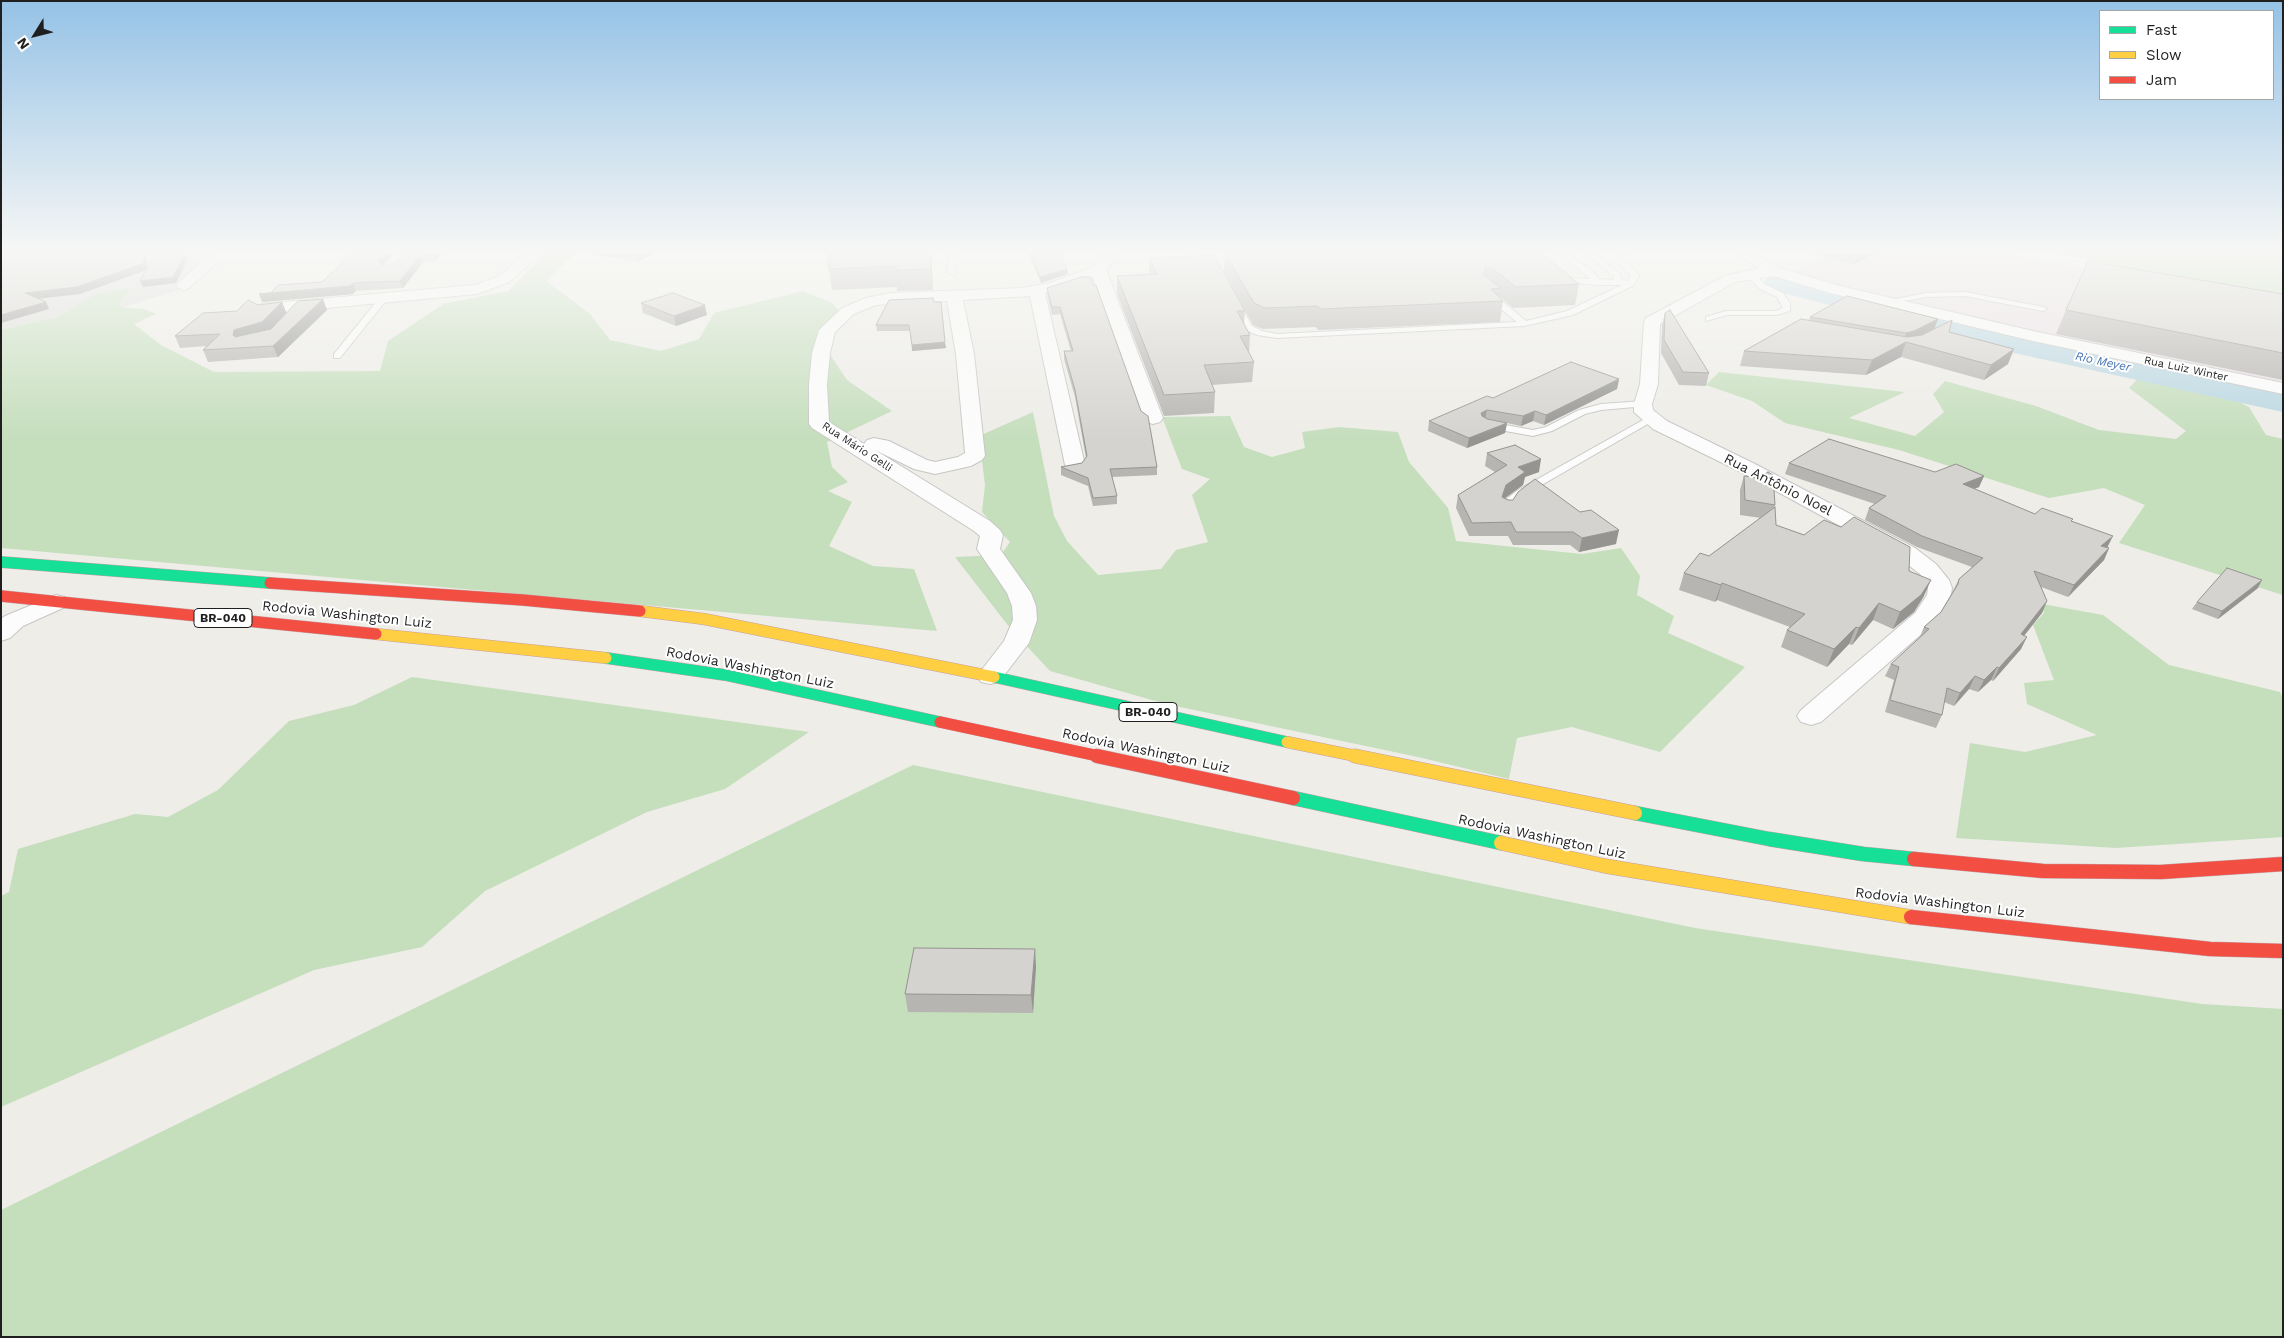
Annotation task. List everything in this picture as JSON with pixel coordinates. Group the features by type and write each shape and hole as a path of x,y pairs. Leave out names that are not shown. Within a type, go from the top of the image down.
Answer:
{"highway":[{"name":"Rodovia Washington Luiz","path":"1,562 193,578 619,608 704,619 990,676 1182,720 1513,790 1769,839 1863,854 2043,871 2161,872 2283,864"},
{"name":"Rodovia Washington Luiz","path":"1,596 578,654 725,675 1605,866 1926,920 2210,948 2283,951"}],"street":[{"name":"Rua Mário Gelli","path":"843,315 827,330 820,369 819,424 982,526 992,535 988,550 1009,576 1019,594 1024,606 1025,620 1016,643 990,676"},
{"path":"860,450 868,445 882,445 921,465 935,468 964,462 975,456 965,354 958,315"},
{"path":"1042,315 1075,465"},
{"path":"1115,315 1153,418"},
{"path":"1647,412 1652,322 1664,315"},
{"name":"Rua Luiz Winter","path":"1932,315 1954,322 2283,389"},
{"name":"Rua Antônio Noel","path":"1647,412 1660,426 1750,469 1907,554 1928,569 1936,580 1940,588 1939,595 1925,618 1811,716"},
{"path":"5,625 56,602"}],"lane":[{"path":"337,356 370,315"},
{"path":"1242,315 1249,328 1260,333 1277,336 1524,324 1560,315"},
{"path":"1514,315 1524,324"},
{"path":"1709,319 1719,315"},
{"path":"1486,424 1533,433 1549,429 1582,412 1601,407 1647,412"},
{"path":"1506,509 1509,502 1522,492 1647,412"}],"shaded area":[{"path":"1,315 61,315 60,316 1,330"},
{"path":"1959,315 2277,315 2283,317 2283,385 2030,333"}],"green space":[{"path":"61,315 153,315 134,324 161,345 214,372 380,371 388,341 426,315 591,315 610,340 661,351 699,339 713,315 844,315 845,317 823,340 831,356 847,380 892,411 827,442 832,467 848,482 828,491 852,502 829,546 873,566 914,569 937,631 1,548 1,330"},
{"path":"1719,372 1905,392 1849,418 1915,436 1944,412 1933,394 1945,381 2036,406 2099,430 2176,439 2186,431 2129,388 2142,374 2209,386 2249,407 2266,435 2283,439 2283,595 2119,543 2145,505 2104,488 2049,498 1899,450 1785,423 1752,401 1706,385"},
{"path":"1033,412 1054,516 1067,541 1098,575 1161,569 1176,550 1208,542 1192,495 1210,479 1182,469 1162,417 1230,416 1244,447 1272,457 1305,448 1302,432 1339,427 1398,432 1409,462 1448,508 1456,541 1582,554 1621,548 1640,576 1637,595 1674,616 1668,633 1745,667 1660,752 1572,727 1517,738 1509,779 1418,757 1166,704 1050,671 1010,628 955,557 1001,555 1010,542 982,512 985,485 979,436"},
{"path":"2042,604 2103,615 2169,665 2280,692 2283,699 2283,837 2116,848 1956,838 1970,743 2025,752 2097,735 2027,704 2024,683 2054,680 2033,625 2044,613"},
{"path":"412,677 809,732 725,789 647,812 485,891 422,947 314,970 1,1107 1,896 9,892 18,849 135,814 168,817 218,790 289,721 354,705"},
{"path":"913,765 1695,928 2202,1004 2283,1009 2283,1337 1,1337 1,1210"}],"building":[{"path":"200,315 269,315 262,322 234,330 233,335 235,337 271,329 284,315 306,315 273,346 203,350 220,334 175,336"},
{"path":"881,315 942,315 945,342 912,345 909,325 876,325"},
{"path":"1062,315 1107,315 1141,411 1148,416 1157,467 1110,469 1117,496 1093,498 1088,478 1061,467 1082,463 1087,456 1075,390 1064,351 1073,351"},
{"path":"1133,315 1239,315 1250,335 1240,336 1254,362 1204,365 1215,392 1164,395"},
{"path":"1665,315 1673,315 1709,373 1683,372 1664,340"},
{"path":"1813,315 1924,315 1938,319 1906,333 1810,317"},
{"path":"2093,315 2283,315 2283,353"},
{"path":"1801,319 1907,337 1922,335 1952,320 1949,332 2014,349 1991,365 1906,342 1872,360 1744,351"},
{"path":"1571,362 1619,379 1546,415 1535,411 1523,416 1487,410 1481,413 1482,416 1487,419 1507,423 1469,438 1429,421 1487,396 1493,398"},
{"path":"1829,439 1935,472 1956,464 1984,476 1963,484 2035,514 2042,508 2113,536 2101,546 2109,548 2074,585 2034,571 2047,601 2021,634 2027,637 1999,668 1997,667 1984,680 1975,676 1960,693 1947,688 1942,715 1890,700 1899,667 1891,664 1929,629 1924,627 1941,612 1958,584 1959,579 1983,558 1922,536 1869,508 1886,496 1789,463"},
{"path":"1515,445 1541,459 1518,467 1525,472 1506,485 1502,497 1513,500 1518,492 1535,479 1580,512 1591,510 1619,530 1582,538 1573,532 1516,532 1511,522 1472,523 1458,495 1507,465 1487,453"},
{"path":"1768,472 1773,475 1775,505 1745,500 1744,476 1759,478"},
{"path":"1775,507 1776,525 1804,535 1824,520 1841,527 1854,517 1910,547 1909,571 1931,580 1921,595 1900,612 1879,603 1859,628 1856,627 1834,649 1787,630 1805,614 1722,583 1721,585 1684,573 1700,553 1709,556"},
{"path":"2227,568 2262,580 2222,611 2197,602"},
{"path":"914,948 1035,949 1031,995 905,994"}],"waterway":[{"name":"Rio Meyer","path":"1905,315 2005,341 2283,401"}],"traffic: fast":[{"path":"1,562 270,583"},
{"path":"606,658 725,675 940,722"},
{"path":"994,677 1287,742"},
{"path":"1293,798 1501,843"},
{"path":"1635,813 1769,839 1863,854 1914,859"}],"traffic: slow":[{"path":"640,611 704,619 994,677"},
{"path":"376,634 606,658"},
{"path":"1287,742 1635,813"},
{"path":"1501,843 1605,866 1911,917"}],"traffic: jam":[{"path":"270,583 523,600 640,611"},
{"path":"1,596 376,634"},
{"path":"940,722 1293,798"},
{"path":"1914,859 2043,871 2161,872 2283,864"},
{"path":"1911,917 2210,949 2283,951"}]}
